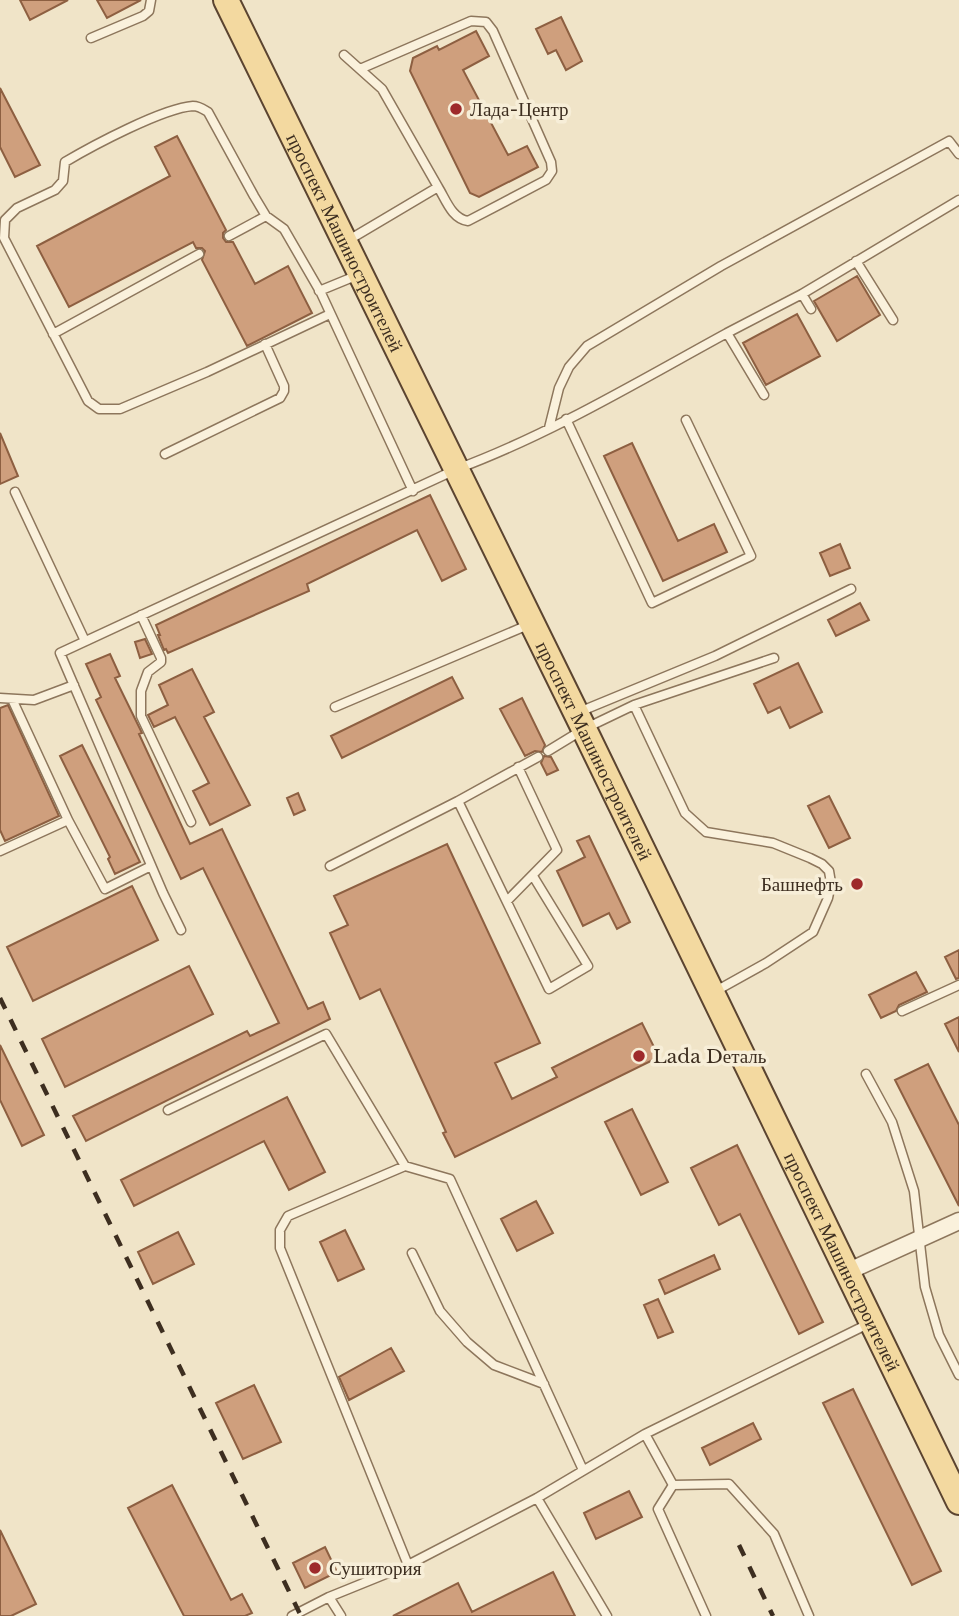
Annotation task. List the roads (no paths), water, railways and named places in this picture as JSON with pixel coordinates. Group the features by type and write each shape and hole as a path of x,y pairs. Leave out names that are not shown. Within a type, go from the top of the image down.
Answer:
{"main road":[{"name":"проспект Машиностроителей","path":"226,0 849,1271 959,1502"}],"street":[{"path":"849,1271 959,1221"}],"lane":[{"path":"91,38 143,16 149,11 151,0"},
{"path":"344,55 382,89 453,212 462,220 468,221 545,180 551,171 551,162 494,32 486,22 471,21 360,69"},
{"path":"330,314 120,409 99,409 88,401 4,238 5,220 17,208 55,190 63,181 65,162 83,152 173,110 197,105 208,112 266,216 284,229 319,290 413,491"},
{"path":"549,428 559,388 569,367 587,346 721,266 959,137"},
{"path":"949,141 959,154"},
{"path":"345,242 438,187"},
{"path":"181,930 60,653 549,428 727,332 802,295 959,200"},
{"path":"229,236 266,216"},
{"path":"53,334 199,254"},
{"path":"856,261 893,320"},
{"path":"319,290 361,274"},
{"path":"802,295 811,309"},
{"path":"727,332 764,395"},
{"path":"165,454 280,398 284,386 265,344"},
{"path":"566,419 652,603 751,556 686,421"},
{"path":"15,492 85,641"},
{"path":"548,751 580,721 851,589"},
{"path":"141,615 161,658 161,662 148,672 141,691 141,716 191,822"},
{"path":"335,706 531,624"},
{"path":"580,721 774,658"},
{"path":"0,698 34,700 74,685"},
{"path":"12,699 68,820 106,889 151,866"},
{"path":"634,705 685,813 706,832 773,843 810,858 829,871 831,883 828,898 813,932 766,963 711,993"},
{"path":"330,866 538,757"},
{"path":"507,901 557,850 518,767"},
{"path":"458,801 549,989 588,966 533,876"},
{"path":"0,852 68,820"},
{"path":"902,1011 959,985"},
{"path":"168,1110 326,1034 405,1166"},
{"path":"866,1074 892,1122 914,1191 925,1287 939,1335 959,1375"},
{"path":"408,1564 280,1248 280,1230 288,1216 405,1166 450,1179 583,1470"},
{"path":"412,1253 440,1311 467,1342 494,1365 544,1384"},
{"path":"292,1616 329,1597 408,1564 537,1497 645,1434 873,1322"},
{"path":"645,1434 673,1485"},
{"path":"673,1485 730,1484 774,1534 809,1616"},
{"path":"673,1485 657,1509 706,1616"},
{"path":"537,1497 607,1616"},
{"path":"329,1597 341,1616"}],"railway":[{"path":"0,998 301,1616"},
{"path":"739,1545 773,1616"}],"place":[{"name":"Лада-Центр","path":"456,109"},
{"name":"Башнефть","path":"857,884"},
{"name":"Lada Dеталь","path":"639,1056"},
{"name":"Сушитория","path":"315,1568"}]}
